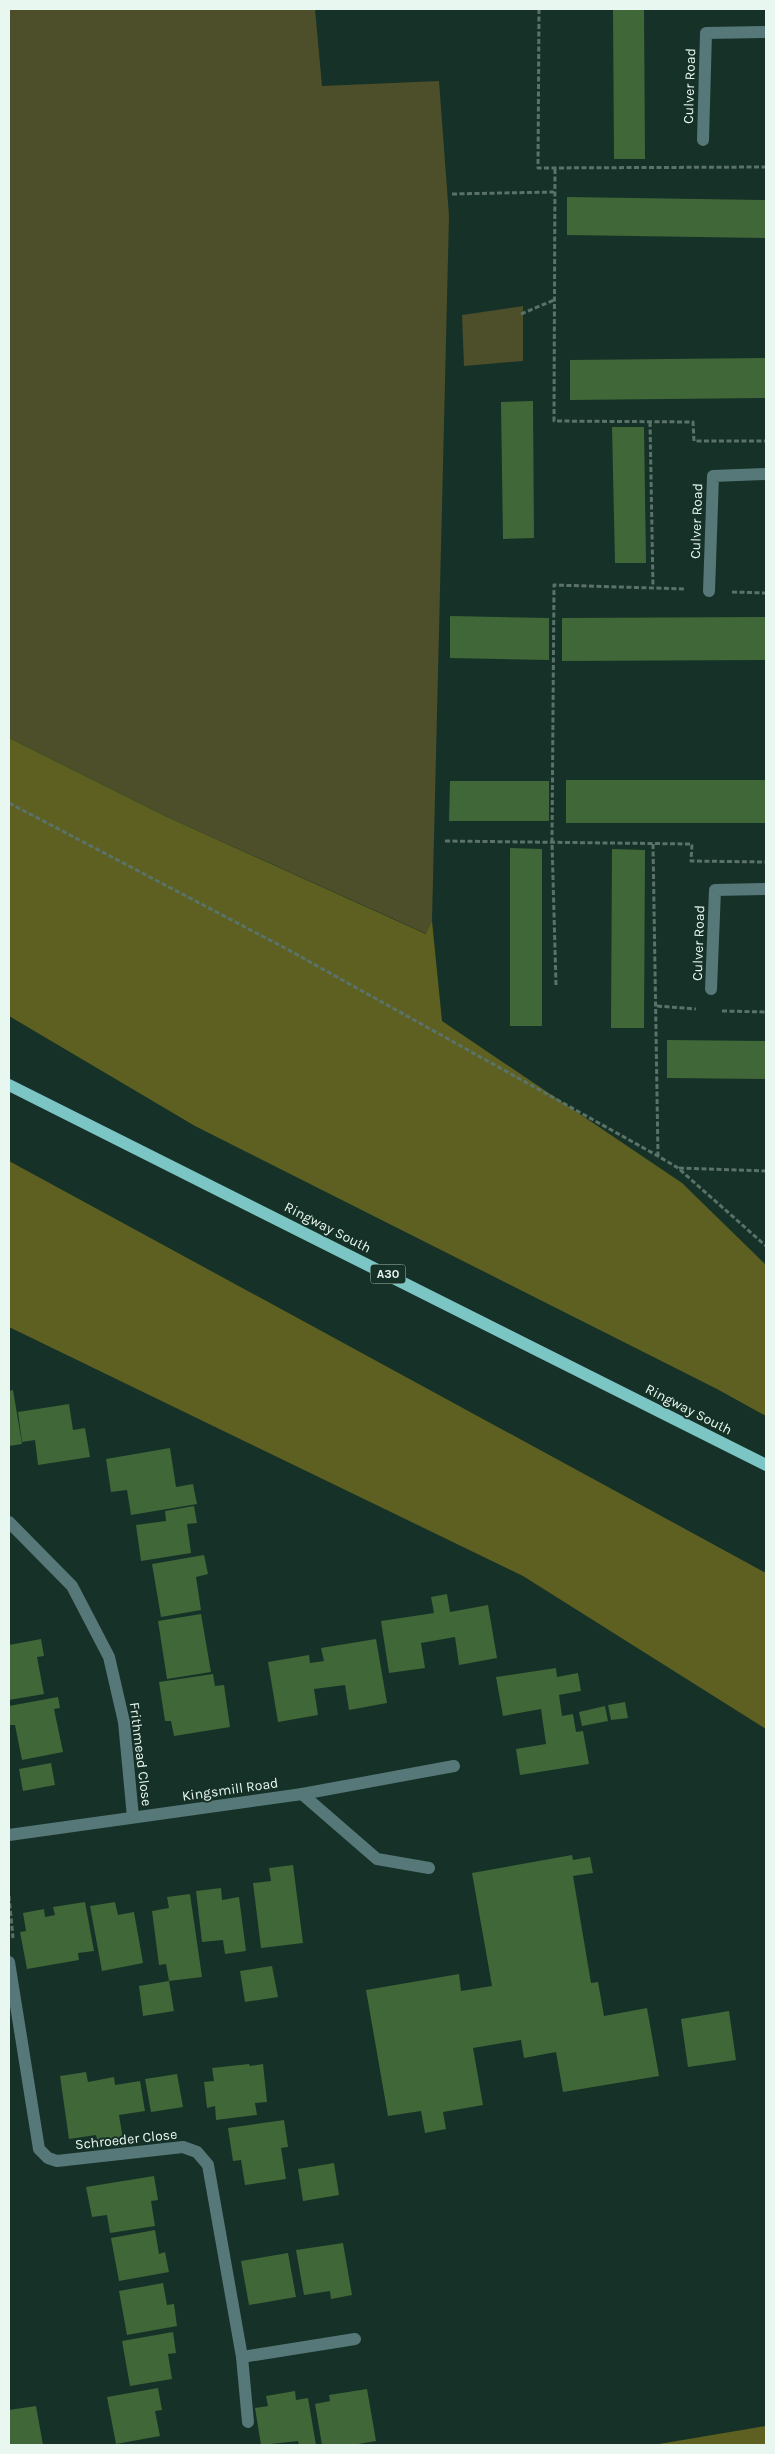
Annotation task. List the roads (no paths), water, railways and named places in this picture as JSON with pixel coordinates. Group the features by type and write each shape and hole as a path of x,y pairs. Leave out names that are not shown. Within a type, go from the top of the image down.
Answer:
{"main road":[{"name":"Ringway South","path":"9,1085 766,1465"}],"street":[{"name":"Culver Road","path":"703,140 706,33 766,32"},
{"name":"Culver Road","path":"709,591 713,476 766,474"},
{"name":"Culver Road","path":"711,989 715,890 766,889"},
{"name":"Frithmead Close","path":"9,1522 72,1586 109,1657 124,1722 133,1817"},
{"name":"Kingsmill Road","path":"9,1835 302,1794 454,1766"},
{"path":"302,1794 377,1859 429,1868"},
{"name":"Schroeder Close","path":"9,1962 39,2149 48,2158 56,2161 183,2147 197,2152 208,2166 242,2357 248,2422"},
{"path":"242,2357 355,2340"}]}
